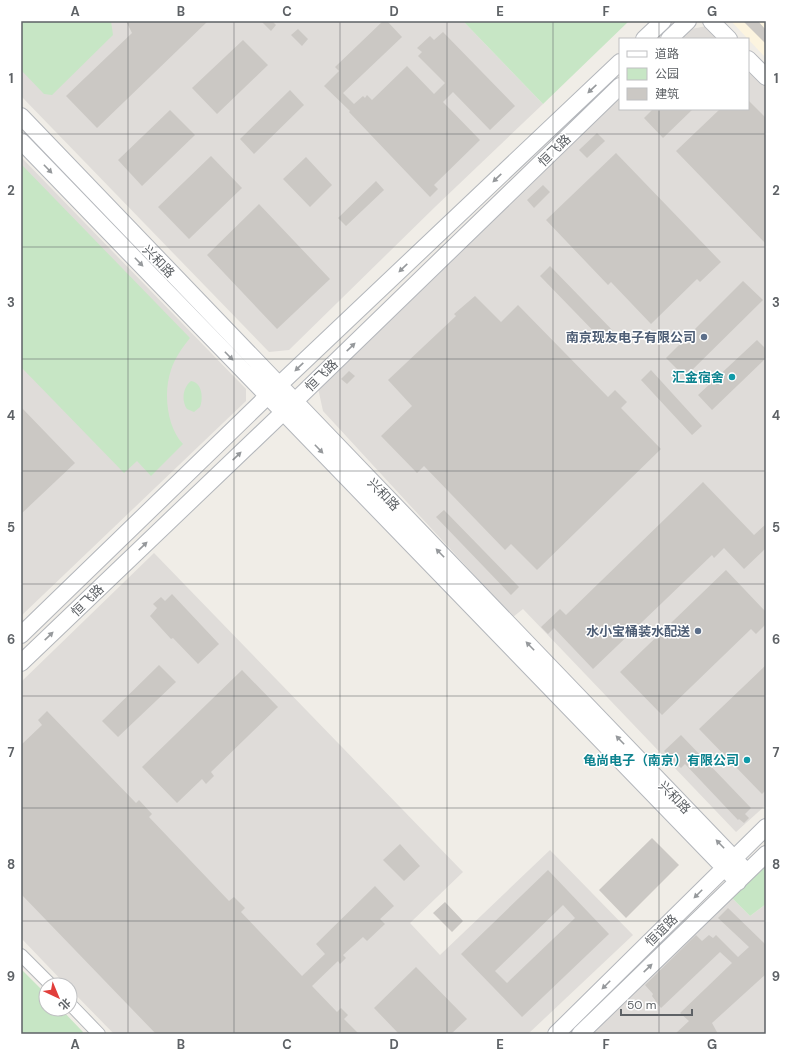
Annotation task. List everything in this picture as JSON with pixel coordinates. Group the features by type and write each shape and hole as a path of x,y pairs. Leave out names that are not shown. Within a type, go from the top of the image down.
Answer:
{"main road":[{"path":"645,38 663,21"},
{"path":"670,38 688,21"},
{"path":"711,21 728,38"},
{"path":"749,60 766,77"},
{"name":"恒飞路","path":"21,635 274,391 619,63"},
{"name":"恒飞路","path":"21,663 619,87"},
{"name":"兴和路","path":"21,116 274,391"},
{"name":"兴和路","path":"21,141 289,406 743,877"},
{"name":"恒谊路","path":"556,1034 766,827"},
{"name":"恒谊路","path":"580,1034 766,854"}],"street":[{"path":"21,955 43,977"},
{"path":"78,1012 99,1034"}],"shaded area":[{"path":"21,21 463,21 543,104 289,350 269,352 21,96"},
{"path":"731,21 766,21 766,58 749,40 749,38 747,38"},
{"path":"707,26 718,38 681,38 691,29"},
{"path":"749,70 766,88 766,805 736,832 523,609 513,617 323,411 318,388 619,98 619,110 749,110"},
{"path":"21,157 246,389 246,401 21,616"},
{"path":"154,553 463,872 410,923 440,955 550,850 633,935 528,1034 114,1034 78,997 78,977 58,977 21,938 21,682"},
{"path":"732,898 750,916 766,904 766,1034 591,1034"}],"green space":[{"path":"21,21 111,21 113,35 52,95 44,94 21,70"},
{"path":"463,21 629,21 543,104"},
{"path":"21,164 190,338 175,361 171,370 167,389 170,419 173,428 183,444 151,476 137,461 124,473 21,367"},
{"path":"191,381 198,385 202,396 200,407 194,412 187,409 184,402 186,387"},
{"path":"766,866 766,904 750,916 732,898"},
{"path":"21,969 38,986 38,1017 69,1017 83,1032 82,1034 21,1034"}],"building":[{"path":"126,21 208,21 97,128 66,96 132,33"},
{"path":"261,21 272,21 276,25 271,31"},
{"path":"383,21 387,21 402,37 343,93 354,104 363,96 365,98 367,95 372,100 407,66 434,94 445,83 418,56 422,52 417,48 430,36 434,40 443,32 515,106 490,130 453,92 443,102 480,140 434,185 438,189 430,197 349,112 350,111 324,86 339,71 335,67"},
{"path":"743,21 758,21 766,30 766,44"},
{"path":"298,29 308,39 302,46 291,35"},
{"path":"243,40 268,65 217,114 192,88"},
{"path":"290,90 304,105 254,154 240,139"},
{"path":"749,101 766,118 766,244 676,151 719,110 749,110"},
{"path":"170,110 195,135 142,186 118,160"},
{"path":"652,110 692,110 663,138 644,118"},
{"path":"597,133 605,141 587,158 579,150"},
{"path":"616,153 721,262 700,282 697,279 651,324 611,282 608,285 546,220"},
{"path":"211,156 242,188 189,239 158,207"},
{"path":"306,157 332,185 310,207 283,179"},
{"path":"376,181 384,190 346,226 338,218"},
{"path":"543,185 550,192 534,208 527,200"},
{"path":"259,204 330,279 277,329 207,255"},
{"path":"550,266 616,334 606,344 540,276"},
{"path":"743,281 763,300 685,377 666,358"},
{"path":"475,296 501,322 518,305 608,397 615,390 627,402 621,408 661,449 537,570 511,544 505,550 424,466 417,473 381,436 412,406 388,380 456,316 454,314"},
{"name":"汇金宿舍","path":"757,340 766,349 766,358 712,410 698,395"},
{"path":"651,370 702,426 692,435 641,380"},
{"path":"349,371 355,376 347,384 341,379"},
{"path":"21,407 75,463 21,514"},
{"path":"703,482 754,535 766,524 766,548 744,569 724,548 714,558 712,555 593,669 554,628 548,634 541,627 560,609 566,615"},
{"path":"444,510 519,587 511,595 436,517"},
{"path":"726,570 766,612 766,624 756,634 751,629 662,715 620,672"},
{"path":"172,594 219,644 198,664 173,638 171,639 150,616 157,608 153,604 161,597 165,601"},
{"path":"159,665 176,682 118,737 102,721"},
{"name":"龟尚电子（南京）有限公司","path":"766,665 766,790 762,794 699,729"},
{"path":"242,670 278,707 211,772 214,776 206,784 202,779 177,803 142,767"},
{"path":"47,711 136,803 139,800 152,814 149,817 229,901 234,897 245,908 241,912 302,976 325,954 316,944 375,886 394,906 380,919 385,924 367,941 363,937 343,955 346,958 340,964 338,961 312,986 337,1012 341,1008 348,1015 344,1019 359,1034 156,1034 21,894 21,745 42,725 38,720"},
{"path":"681,735 751,808 745,814 749,818 744,823 739,819 738,820 685,764 681,768 664,751"},
{"path":"652,838 679,865 626,918 599,890"},
{"path":"400,844 420,866 404,881 383,860"},
{"path":"548,870 609,934 522,1017 461,954","holes":["563,905 575,918 507,983 495,971"]},
{"path":"445,902 463,921 452,932 433,913"},
{"path":"728,908 766,945 766,974 712,1023 718,1034 675,1034 689,1021 680,1013 732,963 720,952 661,1008 652,996 653,994 645,985 696,935 702,941 709,935 713,938 716,935 738,957 749,947 718,918"},
{"path":"416,967 467,1019 451,1034 399,1034 374,1008"}],"place":[{"name":"南京现友电子有限公司","path":"704,337"},
{"name":"汇金宿舍","path":"732,377"},
{"name":"水小宝桶装水配送","path":"698,631"},
{"name":"龟尚电子（南京）有限公司","path":"747,760"}]}
